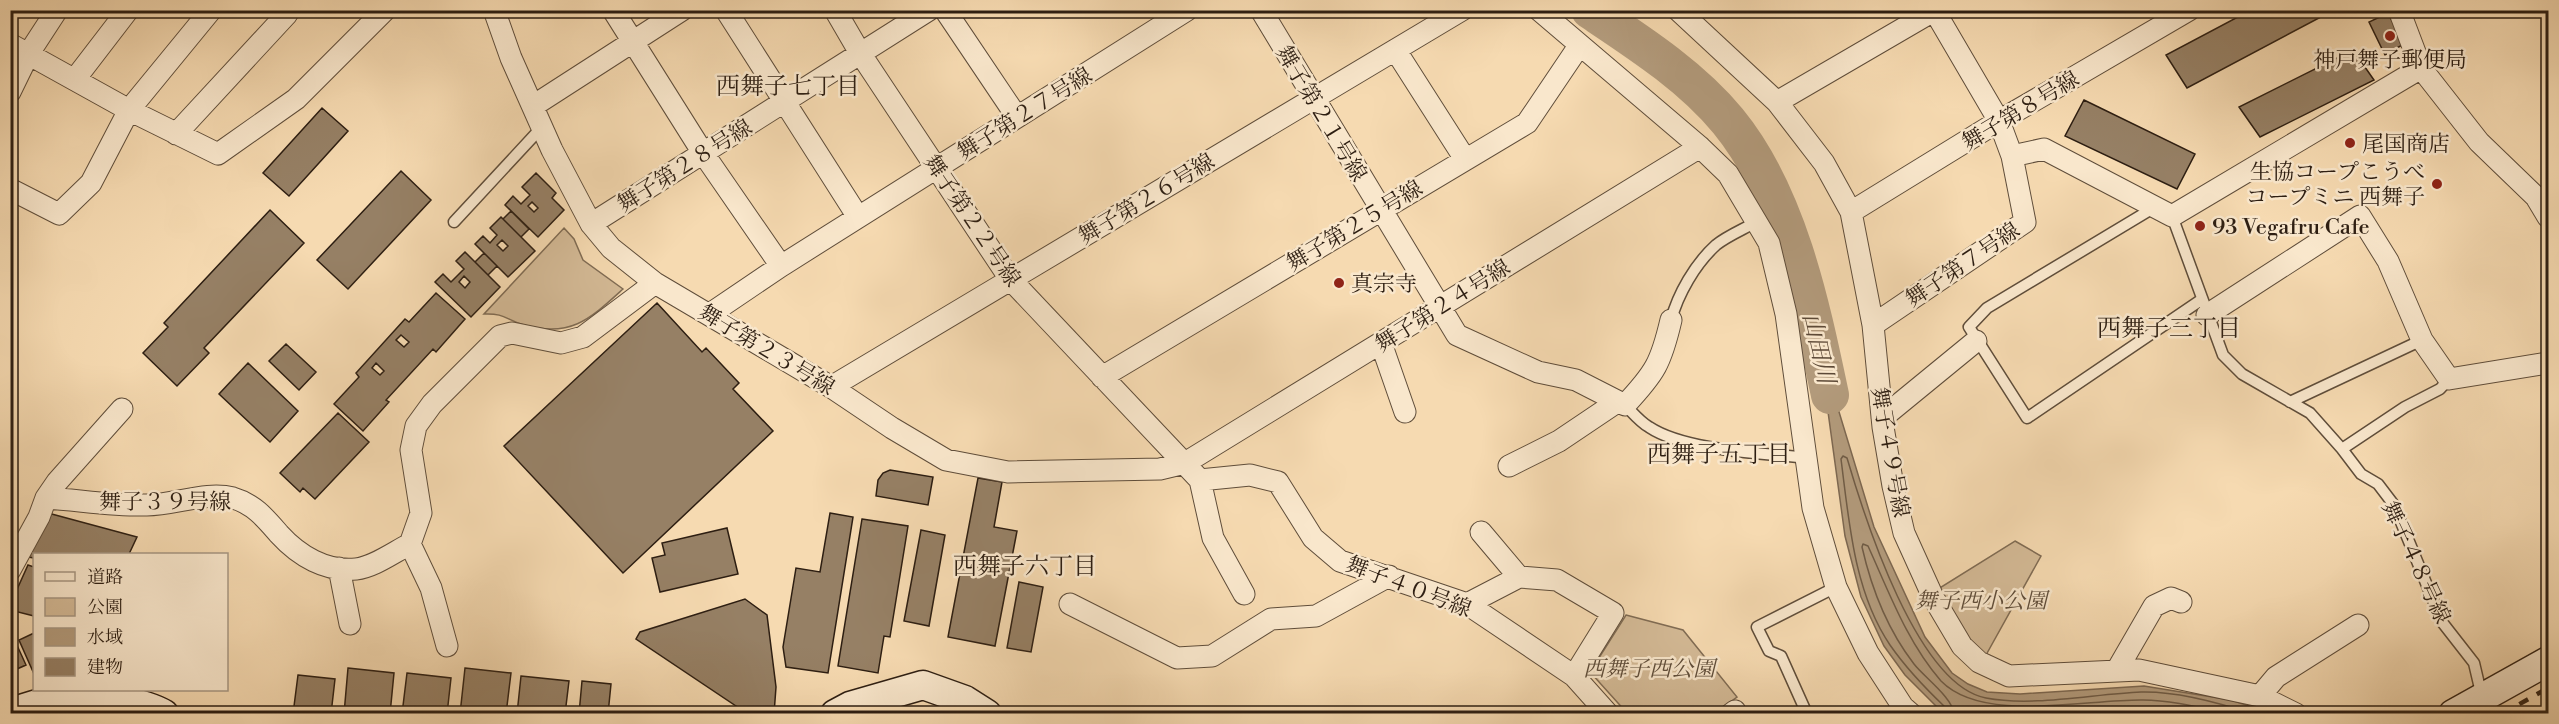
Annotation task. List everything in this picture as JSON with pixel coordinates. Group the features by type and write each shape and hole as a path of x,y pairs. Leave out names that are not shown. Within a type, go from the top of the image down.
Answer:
{"main road":[{"path":"2453,714 2548,661"},
{"path":"845,711 923,686 965,700 987,714"},
{"path":"10,712 71,695 113,699 156,709 164,714"}],"street":[{"path":"10,92 20,48 57,10"},
{"path":"75,79 128,10"},
{"path":"10,189 59,214 91,183 129,110 211,10"},
{"path":"20,48 129,110 218,154 296,99 385,10"},
{"name":"舞子第２３号線","path":"494,10 542,128 591,224 611,248 655,283 831,387 892,428 946,460 1008,472 1160,470 1185,463"},
{"path":"613,10 703,153 781,266"},
{"path":"533,106 682,10"},
{"path":"726,10 858,217"},
{"name":"舞子第２２号線","path":"835,10 860,53 1010,279 1185,463"},
{"name":"舞子第２８号線","path":"591,224 929,10"},
{"path":"945,10 1017,117"},
{"name":"舞子第２７号線","path":"710,315 781,266 1187,10"},
{"name":"舞子第２１号線","path":"1261,10 1457,335 1538,372 1576,380 1621,404"},
{"name":"舞子第２６号線","path":"831,387 1462,10"},
{"path":"1539,10 1700,147 1728,174 1769,243 1786,314 1813,508 1836,587 1868,653 1903,706 1911,714"},
{"name":"舞子第８号線","path":"1851,212 2189,10"},
{"path":"2398,10 2421,68 2478,142 2536,197 2548,217"},
{"path":"1777,102 1935,11"},
{"name":"舞子第７号線","path":"1873,325 2025,222 2012,156 1999,122 1935,11"},
{"name":"舞子４９号線","path":"1687,13 1777,102 1824,163 1851,212 1873,325 1882,418 1893,486 1904,532 1933,597 1962,646 1979,662 2009,676 2139,670 2260,696 2296,714"},
{"path":"176,134 287,14"},
{"name":"舞子第２５号線","path":"1102,377 1527,123 1580,46"},
{"path":"1396,51 1465,159"},
{"path":"2012,156 2044,149 2163,212 2421,68"},
{"name":"舞子第２４号線","path":"1185,463 1700,147"},
{"path":"2204,308 2360,216 2388,261 2422,340 2449,380 2548,363"},
{"path":"447,646 431,588 410,544 421,513 411,450 416,426 432,404 500,336 512,333 561,343 583,337 655,283"},
{"path":"1509,466 1558,441 1621,404 1651,377 1664,351 1671,320"},
{"path":"1882,418 1976,341"},
{"path":"1381,343 1405,412"},
{"path":"10,570 39,517 46,498 57,482 122,409"},
{"path":"1185,463 1200,480 1213,538 1244,594"},
{"name":"舞子４０号線","path":"1200,480 1250,475 1278,482 1313,538 1340,561 1467,604 1574,676 1608,714"},
{"name":"舞子３９号線","path":"46,498 145,505 166,504 203,497 232,498 256,508 290,546 316,563 339,568 357,569 410,544"},
{"path":"1481,532 1520,577"},
{"path":"339,568 350,624"},
{"path":"1070,604 1177,658 1212,656 1271,619 1316,616 1389,576"},
{"path":"1467,604 1520,577 1557,580 1613,613 1574,676"},
{"path":"2117,670 2154,606 2171,598 2181,602"},
{"path":"2260,696 2276,677 2358,625"}],"lane":[{"path":"454,222 542,128"},
{"name":"舞子４８号線","path":"2163,212 2223,355 2242,374 2310,413 2361,474 2378,484 2394,504 2442,622 2474,663 2482,697"},
{"path":"2163,212 1987,308 1969,327 2027,418 2204,308"},
{"path":"1671,320 1677,299 1716,245 1756,222"},
{"path":"2290,402 2422,340"},
{"path":"2342,449 2405,407 2440,389 2449,380"},
{"path":"1621,404 1649,428 1674,438 1708,446 1807,458"},
{"path":"1807,714 1781,656 1769,651 1757,627 1836,587"}],"green space":[{"path":"564,228 574,239 583,260 623,289 590,317 567,327 540,328 524,325 501,316 484,314"},
{"name":"舞子西小公園","path":"2015,541 2041,556 1986,655 1967,643 1938,589"},
{"name":"西舞子西公園","path":"1626,615 1683,630 1737,697 1715,713 1627,713 1590,672"}],"water":[{"path":"1819,346 1874,527 1925,637 1952,673 1968,684 1987,692 2020,694 2144,686 2231,700 2270,713 1943,713 1905,675 1884,646 1861,597 1845,536"}],"building":[{"path":"2251,10 2334,10 2187,88 2166,55"},
{"path":"2388,13 2404,44 2385,55 2369,22"},
{"path":"2353,50 2374,80 2260,137 2239,107"},
{"path":"2084,100 2195,154 2177,189 2065,136"},
{"path":"322,108 348,131 289,196 263,173"},
{"path":"401,171 431,200 348,289 317,260"},
{"path":"536,173 556,193 552,198 564,210 538,237 505,205 513,196 521,204 530,195 522,187","holes":["532,202 538,208 534,212 528,206"]},
{"path":"270,210 304,243 204,348 209,353 177,386 143,353 168,327 164,323"},
{"path":"511,211 529,229 521,237 503,219"},
{"path":"501,217 535,251 508,277 475,244 483,236 490,243 497,235 490,228","holes":["502,240 508,246 503,251 497,245"]},
{"path":"465,252 500,287 471,317 435,282 443,274 451,282 464,269 456,261","holes":["464,276 470,282 465,288 459,282"]},
{"path":"484,253 497,266 488,275 475,262"},
{"path":"436,293 465,319 436,352 433,349 386,400 389,402 363,431 334,404 359,377 356,373 405,319 409,322","holes":["401,335 409,342 404,347 396,340","376,363 384,371 380,375 372,368"]},
{"path":"657,303 702,352 706,348 739,383 733,389 773,431 623,573 504,446"},
{"path":"286,344 316,372 299,390 269,361"},
{"path":"248,363 298,411 270,442 219,394"},
{"path":"338,413 369,442 315,499 303,488 300,492 280,473"},
{"path":"890,470 933,477 928,505 876,496 878,480 883,473"},
{"path":"978,478 1002,482 994,527 1017,531 995,646 948,637"},
{"path":"48,513 137,537 129,553 33,553 33,558 28,557"},
{"path":"830,513 853,517 828,673 786,667 783,647 796,568 820,572"},
{"path":"862,519 908,526 890,637 884,636 878,673 838,666"},
{"path":"727,528 738,574 660,592 652,558 665,555 662,543"},
{"path":"921,530 945,535 929,626 904,621"},
{"path":"28,565 33,567 33,616 10,610 10,605"},
{"path":"1019,582 1043,587 1031,652 1007,648"},
{"path":"745,599 767,615 776,687 774,714 748,714 636,639 640,632"},
{"path":"10,630 26,665 10,672"},
{"path":"33,633 33,672 19,640"},
{"path":"348,668 394,673 390,714 344,714"},
{"path":"465,668 511,673 506,714 460,714"},
{"path":"407,673 451,678 447,714 402,714"},
{"path":"298,675 335,679 331,714 293,714"},
{"path":"521,676 569,681 565,714 517,714"},
{"path":"582,681 611,684 608,714 579,714"},
{"path":"879,707 932,714 878,714"}],"waterway":[{"name":"山田川","path":"1590,10 1663,61 1698,89 1728,121 1749,150 1767,182 1794,252 1805,288 1830,395"}],"railway":[{"path":"2502,714 2548,688"},
{"path":"2526,714 2548,701"}],"place":[{"name":"神戸舞子郵便局","path":"2390,36"},
{"name":"尾国商店","path":"2350,143"},
{"name":"生協コープこうべ コープミニ 西舞子","path":"2437,184"},
{"name":"93 Vegafru Cafe","path":"2200,226"},
{"name":"真宗寺","path":"1339,283"}],"district":[{"name":"西舞子七丁目","path":"788,86"},
{"name":"西舞子三丁目","path":"2169,328"},
{"name":"西舞子五丁目","path":"1719,454"},
{"name":"西舞子六丁目","path":"1025,566"}]}
